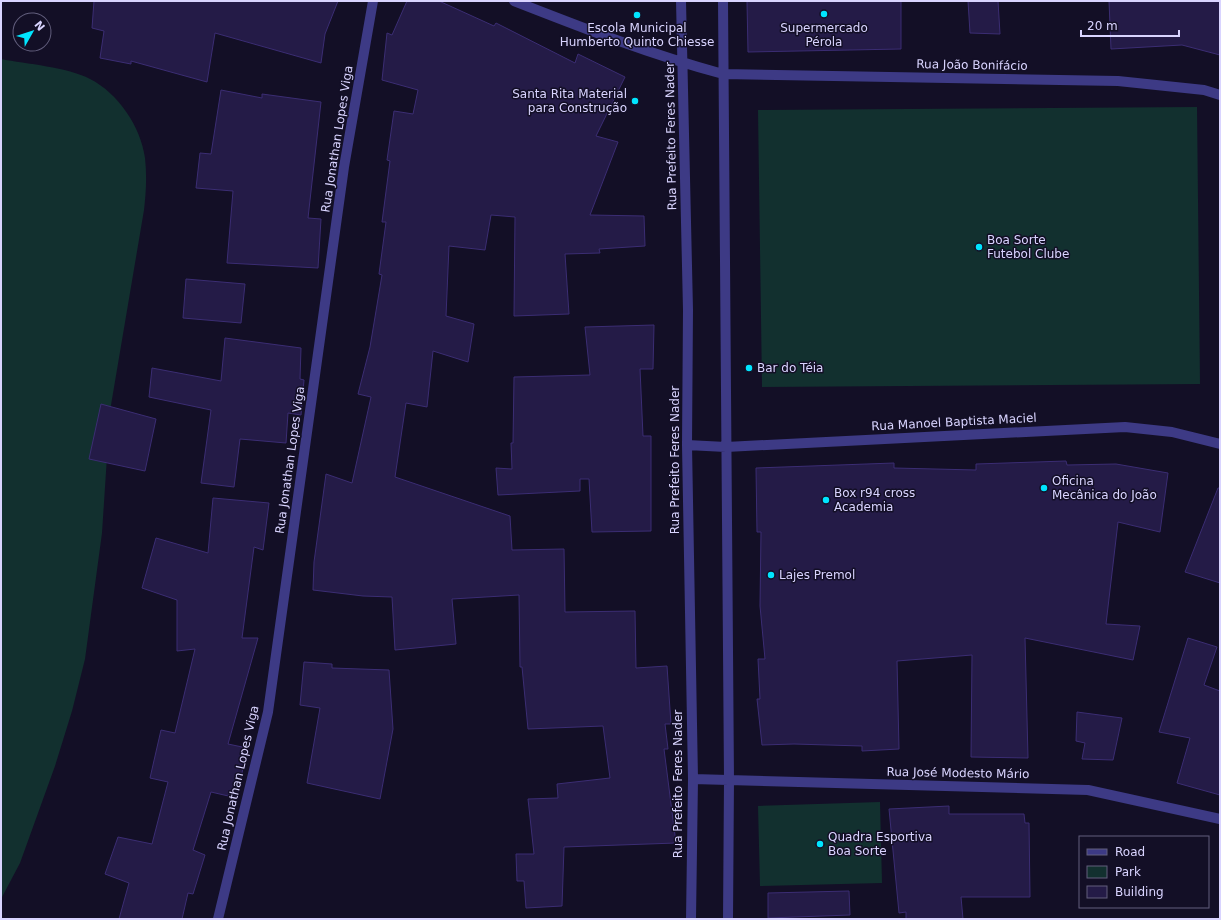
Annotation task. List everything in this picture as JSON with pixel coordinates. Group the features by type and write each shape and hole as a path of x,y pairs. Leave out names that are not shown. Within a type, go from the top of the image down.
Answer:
{"street":[{"name":"Rua Jonathan Lopes Viga","path":"218,919 268,712 344,167 374,1"},
{"name":"Rua João Bonifácio","path":"514,1 576,26 682,63 723,74 1118,81 1204,90 1220,95"},
{"name":"Rua Prefeito Feres Nader","path":"681,1 688,310 687,445 693,779 691,919"},
{"path":"723,1 729,780 728,919"},
{"name":"Rua Manoel Baptista Maciel","path":"687,445 726,447 1125,427 1172,432 1220,444"},
{"name":"Rua José Modesto Mário","path":"693,779 1088,790 1220,819"}],"green space":[{"path":"1,59 47,66 81,75 100,85 110,93 126,112 139,135 145,158 146,191 110,411 102,533 85,659 72,711 55,766 20,863 1,899"},
{"name":"Boa Sorte Futebol Clube","path":"1197,107 1200,384 762,387 758,110"},
{"name":"Quadra Esportiva Boa Sorte","path":"880,802 882,883 760,886 758,806"}],"building":[{"path":"94,1 338,1 325,34 321,63 215,33 207,82 131,61 131,64 100,58 104,31 92,28"},
{"path":"407,1 439,1 494,26 496,23 575,63 578,54 625,77 596,136 618,142 590,215 644,216 645,246 599,249 600,253 565,254 569,314 514,316 515,217 491,215 485,250 449,246 446,316 474,324 468,362 433,351 427,407 406,403 395,477 510,516 512,550 564,549 565,612 635,611 636,668 667,666 671,724 665,724 668,749 664,749 676,843 564,847 562,906 526,908 524,881 517,881 516,854 534,854 528,799 558,798 557,784 610,778 603,726 528,729 522,667 520,667 519,595 452,599 456,644 395,650 392,597 363,596 313,590 314,562 326,474 352,483 371,397 358,394 370,347 382,275 379,274 386,222 382,222 390,161 387,160 394,111 413,114 418,90 382,80 387,33 392,35"},
{"name":"Supermercado Pérola","path":"747,1 901,1 901,49 748,52"},
{"path":"968,1 998,1 1000,34 970,33"},
{"path":"1109,1 1220,1 1220,55 1182,45 1111,49"},
{"path":"221,90 262,98 262,94 321,102 308,218 321,219 318,268 227,263 233,191 196,188 200,153 211,154"},
{"path":"186,279 245,284 241,323 183,318"},
{"path":"654,325 653,369 640,369 643,436 651,436 651,531 592,532 589,479 580,479 580,491 498,495 496,468 512,469 511,443 513,443 514,377 590,375 585,327"},
{"path":"225,338 301,348 300,379 304,380 301,415 288,413 286,443 240,439 234,487 201,483 211,410 149,397 152,368 221,381"},
{"path":"101,404 156,419 145,471 89,459"},
{"path":"1066,461 1067,465 1116,464 1168,473 1160,532 1118,522 1106,624 1140,626 1133,660 1025,638 1028,758 971,757 972,655 897,661 899,749 862,751 862,746 794,744 762,745 757,699 760,699 758,659 765,659 760,606 761,532 757,532 756,468 894,463 894,468 976,470 976,464"},
{"path":"1218,488 1220,488 1220,583 1185,572"},
{"path":"213,498 269,503 263,550 254,547 242,638 258,638 228,744 247,748 237,798 211,792 193,850 205,855 193,894 188,893 182,919 119,919 129,883 105,874 118,837 152,844 168,782 150,778 161,730 175,733 195,649 177,651 177,600 142,588 156,538 208,553"},
{"path":"1188,638 1217,647 1204,685 1220,691 1220,795 1177,783 1190,738 1159,732"},
{"path":"304,662 332,664 332,668 389,670 393,729 380,799 307,783 320,708 300,705"},
{"path":"1077,712 1122,718 1113,760 1082,759 1085,743 1076,741"},
{"path":"949,806 949,814 1024,814 1025,823 1029,823 1030,897 961,897 963,919 906,919 906,912 899,913 889,809"},
{"path":"849,891 850,915 768,918 768,893"}],"place":[{"name":"Supermercado Pérola","path":"824,14"},
{"name":"Escola Municipal Humberto Quinto Chiesse","path":"637,15"},
{"name":"Santa Rita Material para Construção","path":"635,101"},
{"name":"Boa Sorte Futebol Clube","path":"979,247"},
{"name":"Bar do Téia","path":"749,368"},
{"name":"Oficina Mecânica do João","path":"1044,488"},
{"name":"Box r94 cross Academia","path":"826,500"},
{"name":"Lajes Premol","path":"771,575"},
{"name":"Quadra Esportiva Boa Sorte","path":"820,844"}]}
